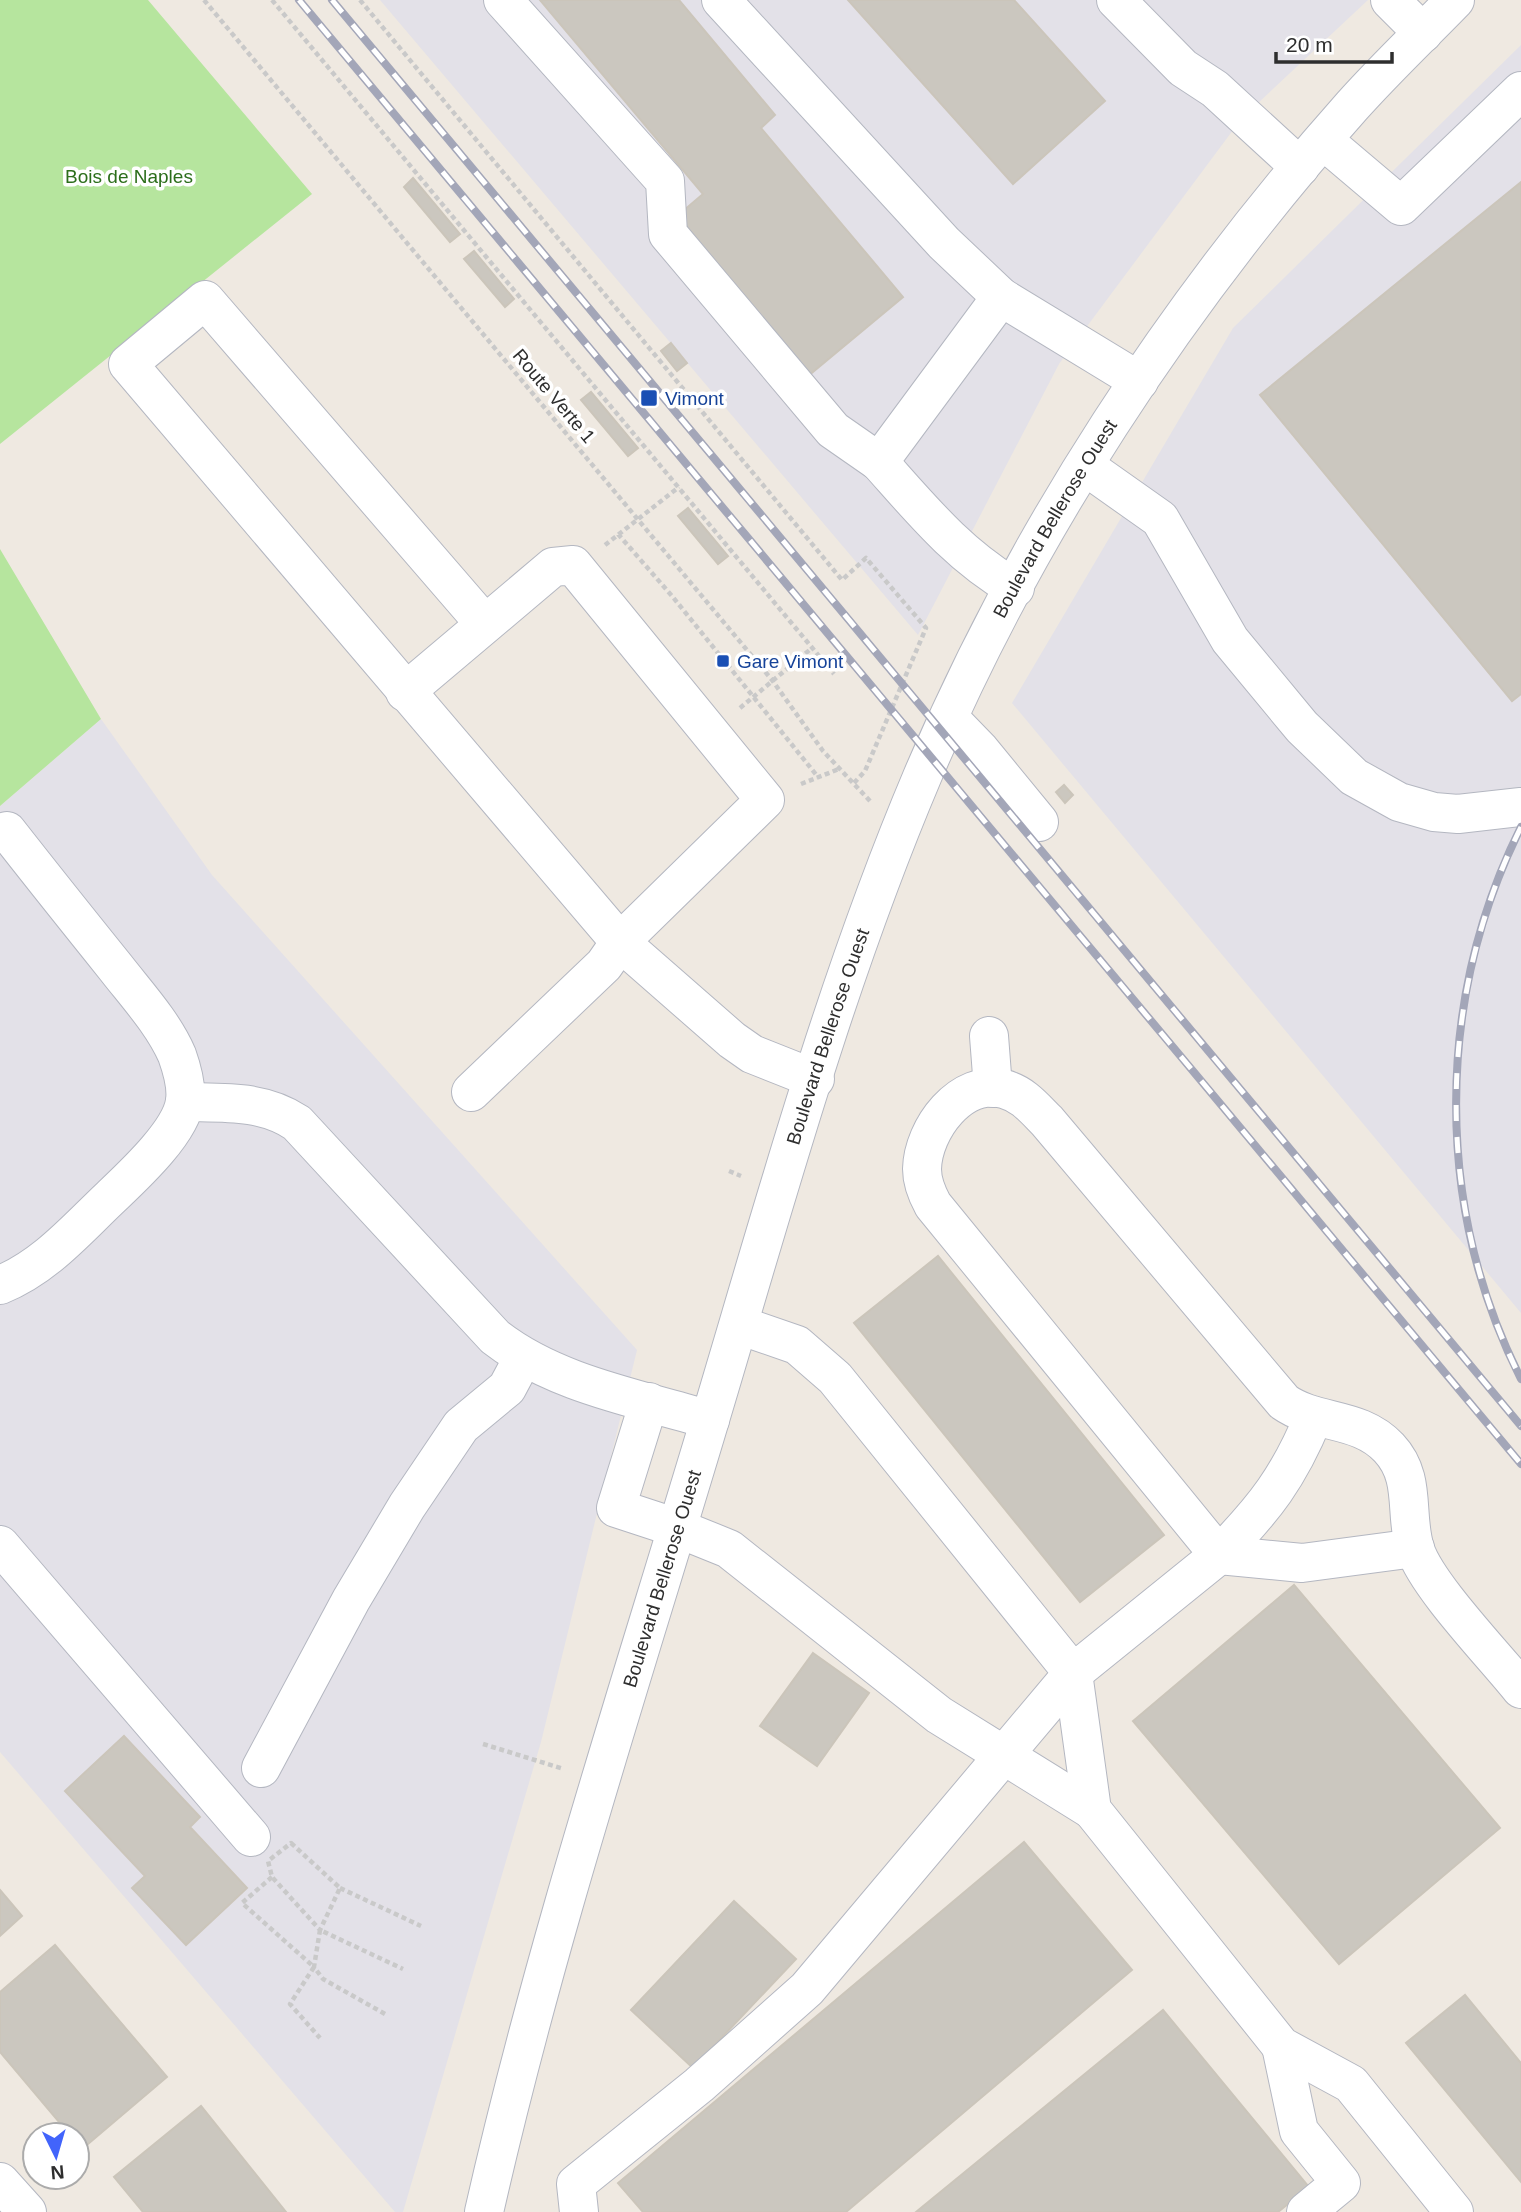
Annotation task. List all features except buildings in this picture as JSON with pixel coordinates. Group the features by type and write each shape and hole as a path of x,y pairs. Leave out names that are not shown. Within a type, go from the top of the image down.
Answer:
{"street":[{"path":"503,0 665,181 668,234 833,430 878,462 956,547 989,573 1015,588"},
{"path":"721,0 944,243 1001,297 1139,381"},
{"path":"1116,0 1183,68 1311,154 1401,206 1521,90"},
{"path":"1390,0 1423,33"},
{"name":"Boulevard Bellerose Ouest","path":"484,2212 537,1997 815,1079 894,844 949,718 980,651 1085,466 1139,381 1216,271 1311,154 1455,0"},
{"path":"878,462 1001,297"},
{"path":"484,623 205,300 120,371 405,692 620,942 732,1041 752,1054 815,1079"},
{"path":"1085,466 1160,519 1230,640 1302,727 1354,777 1392,799 1434,812 1458,814 1521,807"},
{"path":"405,692 553,567 573,565 765,800 620,942 604,965 471,1093"},
{"path":"949,718 980,750 1039,822"},
{"path":"0,1285 18,1278 45,1259 118,1190 167,1136 179,1119 185,1102 185,1086 176,1054 151,1012 7,831"},
{"path":"989,1036 993,1088"},
{"path":"1415,1548 1302,1563 1219,1555 933,1205 926,1191 922,1169 937,1126 953,1104 965,1093 983,1087 1005,1089 1026,1099 1284,1402 1300,1413 1364,1429 1388,1447 1402,1465 1408,1483 1415,1548 1427,1574 1521,1689"},
{"path":"185,1102 252,1105 273,1109 298,1123 495,1337 523,1358 552,1371 710,1420"},
{"path":"739,1325 797,1345 835,1378 1073,1673 1093,1810"},
{"path":"261,1768 351,1600 407,1506 461,1426 507,1388 523,1358"},
{"path":"649,1402 616,1508 729,1549 939,1715 1093,1810 1281,2046 1351,2084 1454,2212"},
{"path":"579,2212 576,2184 699,2085 807,1989 1073,1673 1219,1555 1263,1510 1296,1460 1314,1416"},
{"path":"0,1545 251,1837"},
{"path":"1281,2046 1299,2131 1341,2183 1306,2212"},
{"path":"0,2182 27,2212"}],"path":[{"name":"Route Verte 1","path":"204,0 772,680 839,769 876,807"},
{"path":"272,0 834,674"},
{"path":"360,0 842,580 866,558 926,628 865,771 853,784"},
{"path":"623,530 679,487"},
{"path":"618,534 672,596 815,778 839,769"},
{"path":"757,694 813,648"},
{"path":"729,1171 746,1178"},
{"path":"483,1744 565,1769"},
{"path":"403,1969 320,1930 272,1877 268,1861 291,1843 340,1888 421,1926"},
{"path":"272,1877 242,1903 314,1967 323,1979 385,2014"},
{"path":"320,2038 289,2004 314,1967 320,1930 340,1888"}],"shaded area":[{"path":"380,0 1368,0 1242,118 1059,364 918,635"},
{"path":"1521,45 1521,1313 1012,703 1233,328"},
{"path":"101,719 212,875 637,1350 541,1742 403,2212 395,2212 0,1752 0,806"}],"green space":[{"name":"Bois de Naples","path":"0,0 148,0 312,194 0,444"},
{"path":"0,549 101,719 0,806"}],"railway":[{"path":"299,0 1521,1464"},
{"path":"332,0 1521,1426"},
{"path":"1521,827 1493,893 1472,962 1460,1032 1456,1103 1460,1174 1472,1245 1492,1313 1521,1379"}],"place":[{"name":"Vimont","path":"649,398"},
{"name":"Gare Vimont","path":"723,661"}]}
